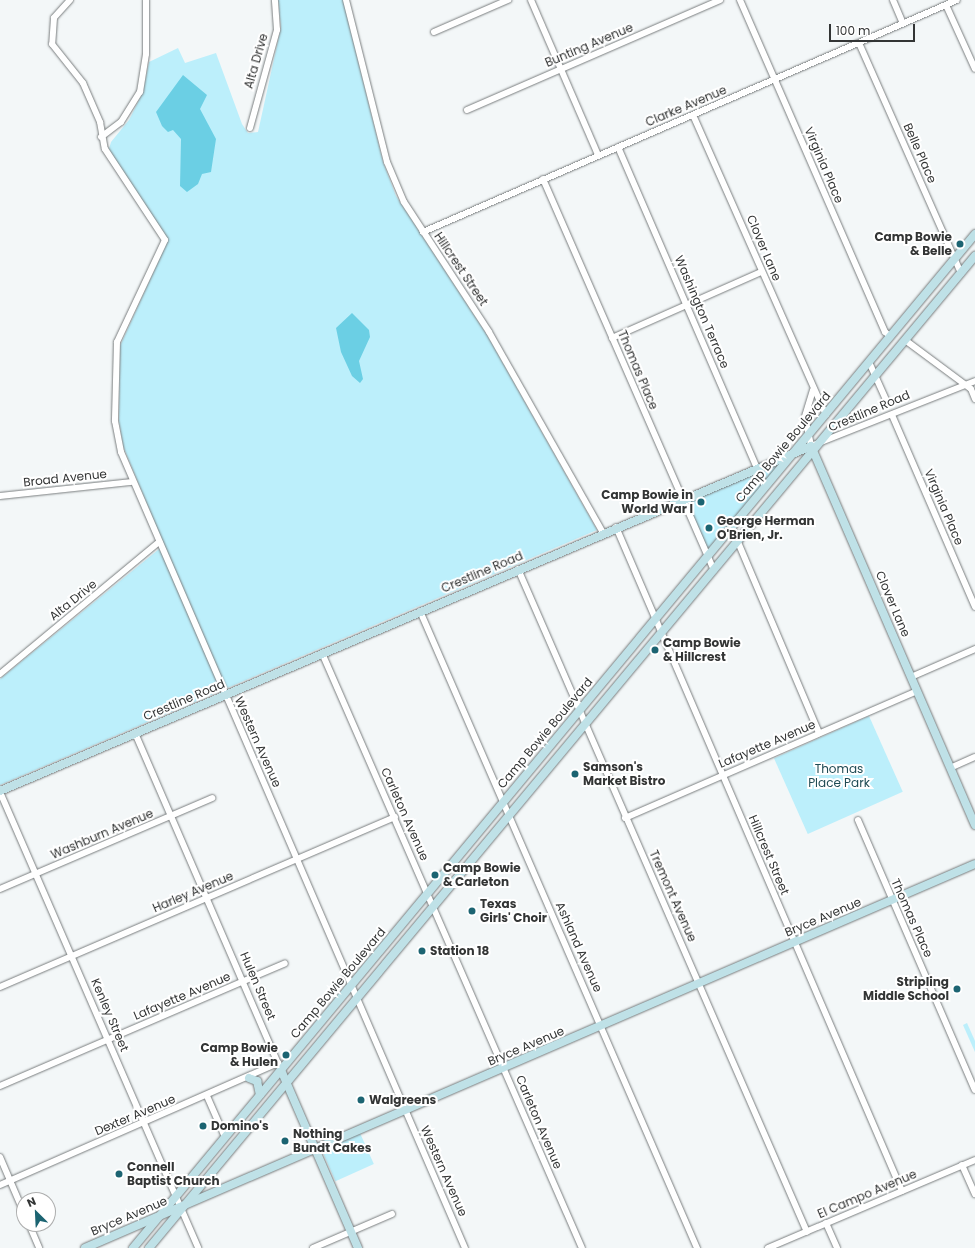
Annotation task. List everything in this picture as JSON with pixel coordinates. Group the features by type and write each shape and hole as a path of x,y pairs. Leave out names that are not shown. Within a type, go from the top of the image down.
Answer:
{"main road":[{"name":"Camp Bowie Boulevard","path":"133,1248 260,1095 279,1066 391,938 975,234"},
{"name":"Camp Bowie Boulevard","path":"149,1248 738,542 814,447 975,256"},
{"path":"890,336 905,340"},
{"name":"Crestline Road","path":"0,792 757,466 796,450 814,447"},
{"name":"Clover Lane","path":"814,447 975,825"},
{"name":"Bryce Avenue","path":"85,1248 316,1148 504,1069 975,864"},
{"path":"391,938 402,946"},
{"name":"Hulen Street","path":"279,1066 288,1083 358,1248"},
{"path":"248,1078 257,1081 260,1095"}],"street":[{"path":"70,0 54,18 52,44 83,83 100,122 101,137"},
{"path":"101,137 121,122 140,92 146,54 146,0"},
{"name":"Alta Drive","path":"250,128 277,30 275,0"},
{"name":"Hillcrest Street","path":"346,0 388,162 404,202 489,332 603,532"},
{"path":"434,32 508,0"},
{"path":"531,0 598,155"},
{"name":"Bunting Avenue","path":"467,110 720,0"},
{"name":"Virginia Place","path":"740,0 885,332 890,336"},
{"path":"893,0 903,23"},
{"name":"Clarke Avenue","path":"423,232 957,0"},
{"path":"946,5 975,69"},
{"name":"Belle Place","path":"859,43 961,273"},
{"name":"Clover Lane","path":"693,114 813,390 826,415"},
{"name":"Western Avenue","path":"101,137 116,169 137,198 165,243 117,342 115,421 121,452 132,482 226,695 465,1248"},
{"name":"Washington Terrace","path":"618,147 688,305 765,486"},
{"name":"Thomas Place","path":"543,179 714,570"},
{"path":"612,338 761,272"},
{"path":"905,340 964,385 975,399"},
{"path":"869,362 888,404"},
{"name":"Crestline Road","path":"814,447 975,380"},
{"name":"Clover Lane","path":"813,390 805,417 808,437 814,447"},
{"name":"Virginia Place","path":"892,415 975,607"},
{"name":"Broad Avenue","path":"0,496 132,482"},
{"name":"Hillcrest Street","path":"616,527 902,1191"},
{"path":"732,528 819,733"},
{"name":"Alta Drive","path":"0,674 159,542"},
{"name":"Tremont Avenue","path":"518,569 807,1232"},
{"name":"Ashland Avenue","path":"420,611 697,1248"},
{"path":"911,677 975,649"},
{"name":"Carleton Avenue","path":"322,653 395,817 582,1248"},
{"name":"Lafayette Avenue","path":"626,818 917,691"},
{"name":"Hulen Street","path":"135,734 279,1066"},
{"path":"950,768 975,757"},
{"name":"Kenley Street","path":"0,792 37,873 144,1123 182,1207 198,1248"},
{"name":"Washburn Avenue","path":"0,889 212,798"},
{"name":"Harley Avenue","path":"0,987 395,817"},
{"name":"Thomas Place","path":"858,820 975,1090"},
{"name":"Lafayette Avenue","path":"0,1086 285,963"},
{"name":"Dexter Avenue","path":"0,1185 279,1066"},
{"path":"207,1096 225,1137"},
{"path":"0,1157 16,1195"},
{"name":"El Campo Avenue","path":"768,1248 975,1160"},
{"path":"962,1165 975,1194"},
{"path":"313,1248 392,1214"},
{"path":"826,1223 836,1248"},
{"path":"32,1232 39,1248"}],"green space":[{"path":"278,0 343,0 383,162 396,196 487,335 597,530 0,785 0,679 164,545 123,446 119,421 120,346 168,240 120,169 109,149 111,142 129,120 143,92 149,62 178,48 185,63 216,53 242,124 248,133 258,132 281,27"},
{"path":"783,460 707,550 686,500"},
{"name":"Thomas Place Park","path":"869,716 903,792 808,834 774,758"},
{"path":"967,1023 975,1041 975,1052 963,1025"},
{"path":"360,1133 374,1164 335,1181 322,1150"}],"water":[{"path":"183,75 207,95 200,109 216,139 211,172 202,174 198,184 187,192 180,186 181,139 173,130 168,132 162,126 156,112"},
{"path":"352,313 369,330 370,337 359,361 363,379 360,383 352,376 341,352 336,328"}],"place":[{"name":"Camp Bowie & Belle","path":"960,244"},
{"name":"Camp Bowie in World War I","path":"701,502"},
{"name":"George Herman O'Brien, Jr.","path":"709,528"},
{"name":"Camp Bowie & Hillcrest","path":"655,650"},
{"name":"Samson's Market Bistro","path":"575,774"},
{"name":"Camp Bowie & Carleton","path":"435,875"},
{"name":"Texas Girls' Choir","path":"472,911"},
{"name":"Station 18","path":"422,951"},
{"name":"Stripling Middle School","path":"957,989"},
{"name":"Camp Bowie & Hulen","path":"286,1055"},
{"name":"Walgreens","path":"361,1100"},
{"name":"Domino's","path":"203,1126"},
{"name":"Nothing Bundt Cakes","path":"285,1141"},
{"name":"Connell Baptist Church","path":"119,1174"}]}
